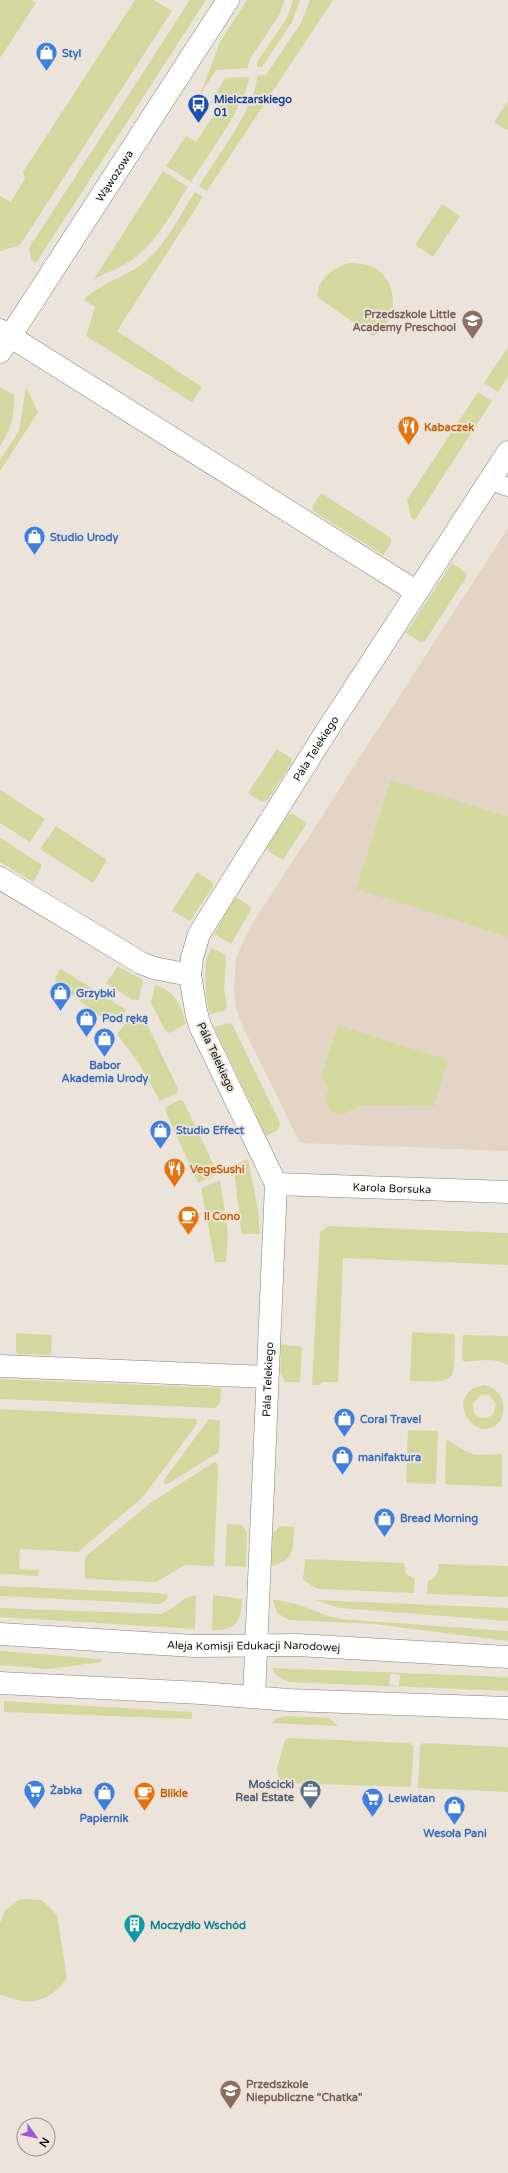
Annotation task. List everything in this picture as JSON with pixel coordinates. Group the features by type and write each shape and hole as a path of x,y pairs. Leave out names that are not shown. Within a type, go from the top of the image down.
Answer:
{"street":[{"name":"Wąwozowa","path":"3,339 228,0"},
{"path":"3,339 417,592"},
{"name":"Pála Telekiego","path":"254,1697 255,1645 276,1184 200,1026 192,992 190,975 192,958 199,934 322,738 417,592 499,484 508,452"},
{"path":"0,878 141,963 154,968 190,975"},
{"name":"Karola Borsuka","path":"276,1184 508,1192"},
{"path":"0,1366 267,1377"},
{"name":"Aleja Komisji Edukacji Narodowej","path":"0,1634 194,1646 297,1645 508,1657"},
{"path":"0,1683 254,1697 508,1708"}],"shaded area":[{"path":"508,528 508,1151 303,1143 299,1141 241,1023 236,1009 234,991 236,958 249,929"}],"green space":[{"path":"0,0 31,0 36,3 0,58"},
{"path":"135,0 154,0 172,11 20,245 0,251 0,196 11,202 25,179 23,172"},
{"path":"190,0 206,0 36,263 31,260 29,248"},
{"path":"247,0 285,0 279,15 249,61 248,68 216,70 200,95 220,42"},
{"path":"293,0 300,0 292,22 262,67 257,67 257,62 287,18"},
{"path":"310,0 333,0 207,191 199,186 243,117 255,88 257,76 266,75 301,23"},
{"path":"249,77 247,88 234,115 191,182 166,166 186,136 196,142 219,107 211,102 225,78"},
{"path":"508,101 508,131 494,122"},
{"path":"163,171 188,187 159,233 145,249 132,260 94,279"},
{"path":"195,192 203,197 117,331 202,387 192,402 86,336 95,307 84,300 99,288 132,271 147,260 167,237"},
{"path":"442,204 460,216 433,257 415,245"},
{"path":"348,263 364,264 375,268 385,277 390,286 393,304 391,313 381,330 373,336 317,297 318,290 323,279 331,271"},
{"path":"508,347 508,376 498,392 484,383"},
{"path":"0,387 14,395 14,410 12,422 0,446"},
{"path":"26,387 38,412 0,471 0,460 19,431"},
{"path":"478,392 492,401 415,520 411,517 407,500"},
{"path":"321,493 391,538 391,543 383,555 313,511 312,507"},
{"path":"452,563 466,573 467,576 425,641 421,642 406,633"},
{"path":"277,749 291,758 292,762 267,801 262,802 248,793"},
{"path":"391,780 508,817 508,937 356,889"},
{"path":"0,790 45,819 30,842 0,823"},
{"path":"289,814 293,814 307,823 283,860 268,851 267,847"},
{"path":"56,826 107,860 93,883 40,849"},
{"path":"0,838 41,864 41,868 33,882 0,862"},
{"path":"197,872 211,881 214,885 190,921 172,911"},
{"path":"235,898 238,898 252,908 231,944 214,934"},
{"path":"212,948 226,956 224,989 227,1007 223,1011 210,1014 207,999 205,970 206,961"},
{"path":"118,966 143,980 139,1000 133,1000 106,983"},
{"path":"60,970 63,970 126,1010 122,1018 115,1023 110,1024 56,982 55,978"},
{"path":"155,985 162,987 172,995 179,1005 184,1017 186,1024 169,1033 165,1030 151,1003"},
{"path":"135,1016 147,1024 178,1089 177,1093 160,1101 140,1065 117,1034 130,1018"},
{"path":"230,1023 233,1026 280,1123 278,1130 266,1136 214,1027"},
{"path":"338,1025 448,1060 434,1106 357,1105 356,1108 342,1115 331,1112 325,1099 329,1089 321,1076"},
{"path":"179,1100 184,1102 218,1174 198,1183 164,1108"},
{"path":"248,1159 258,1210 260,1234 244,1234 241,1232 235,1177 232,1170 234,1165"},
{"path":"220,1180 228,1234 226,1262 215,1262 201,1188"},
{"path":"328,1226 508,1233 508,1265 343,1258 338,1382 322,1382 319,1385 312,1385 320,1232"},
{"path":"412,1332 455,1334 455,1361 454,1370 451,1376 438,1381 410,1381"},
{"path":"16,1333 52,1335 51,1353 49,1355 18,1354 16,1351"},
{"path":"463,1335 508,1336 508,1365 492,1360 465,1362 462,1360"},
{"path":"281,1345 299,1346 302,1348 300,1382 285,1382 280,1371"},
{"path":"0,1379 221,1388 220,1403 215,1408 0,1399"},
{"path":"485,1385 495,1390 502,1398 504,1408 501,1420 492,1428 482,1429 473,1424 467,1417 464,1407 465,1398 471,1390","holes":["481,1395 489,1395 496,1404 493,1415 481,1418 474,1412 473,1403"]},
{"path":"0,1409 196,1419 197,1424 143,1497 78,1552 20,1549 19,1569 39,1570 38,1576 0,1574"},
{"path":"209,1419 220,1421 219,1452 166,1485 163,1481"},
{"path":"408,1430 438,1431 436,1484 406,1483"},
{"path":"448,1440 467,1452 477,1455 502,1454 502,1487 445,1484 446,1441"},
{"path":"214,1462 218,1464 214,1566 185,1565 156,1582 85,1579 85,1557 149,1504"},
{"path":"227,1524 242,1525 247,1533 246,1567 225,1566"},
{"path":"280,1526 294,1527 293,1547 289,1557 285,1561 271,1566 273,1533"},
{"path":"305,1559 404,1563 406,1574 415,1579 414,1593 318,1589 303,1580"},
{"path":"438,1564 508,1566 508,1597 427,1594 428,1581 437,1574"},
{"path":"0,1586 158,1593 169,1595 166,1600 160,1604 0,1596"},
{"path":"196,1595 195,1629 0,1617 0,1608 161,1614 186,1598"},
{"path":"213,1595 242,1599 240,1613 236,1623 227,1629 212,1630"},
{"path":"273,1600 299,1605 340,1619 508,1631 508,1641 374,1624 289,1620 277,1613"},
{"path":"315,1600 508,1608 508,1621 339,1608"},
{"path":"0,1651 101,1659 101,1662 48,1669 0,1665"},
{"path":"272,1668 508,1677 508,1691 288,1682 276,1675","holes":["390,1674 400,1675 399,1686 389,1685"]},
{"path":"4,1701 192,1712 192,1719 4,1712"},
{"path":"286,1716 329,1718 338,1726 271,1723 277,1718"},
{"path":"291,1738 409,1743 414,1746 411,1787 279,1783 277,1768 285,1740"},
{"path":"423,1743 508,1747 508,1792 418,1788 420,1746"},
{"path":"21,1899 42,1900 57,1915 67,1978 53,1993 37,2001 29,2002 20,2001 0,1994 0,1923 6,1909"}],"place":[{"name":"Styl","path":"46,72"},
{"name":"Mielczarskiego 01","path":"198,124"},
{"name":"Przedszkole Little Academy Preschool","path":"472,340"},
{"name":"Kabaczek","path":"408,446"},
{"name":"Studio Urody","path":"35,556"},
{"name":"Grzybki","path":"60,1012"},
{"name":"Pod ręką","path":"86,1038"},
{"name":"Babor Akademia Urody","path":"105,1058"},
{"name":"Studio Effect","path":"160,1150"},
{"name":"VegeSushi","path":"174,1188"},
{"name":"Il Cono","path":"188,1236"},
{"name":"Coral Travel","path":"344,1438"},
{"name":"manifaktura","path":"342,1476"},
{"name":"Bread Morning","path":"384,1538"},
{"name":"Żabka","path":"34,1810"},
{"name":"Mościcki Real Estate","path":"310,1810"},
{"name":"Papiernik","path":"104,1812"},
{"name":"Blikle","path":"144,1812"},
{"name":"Lewiatan","path":"373,1818"},
{"name":"Wesoła Pani","path":"455,1826"},
{"name":"Moczydło Wschód","path":"134,1944"},
{"name":"Przedszkole Niepubliczne \"Chatka\"","path":"230,2110"}]}
